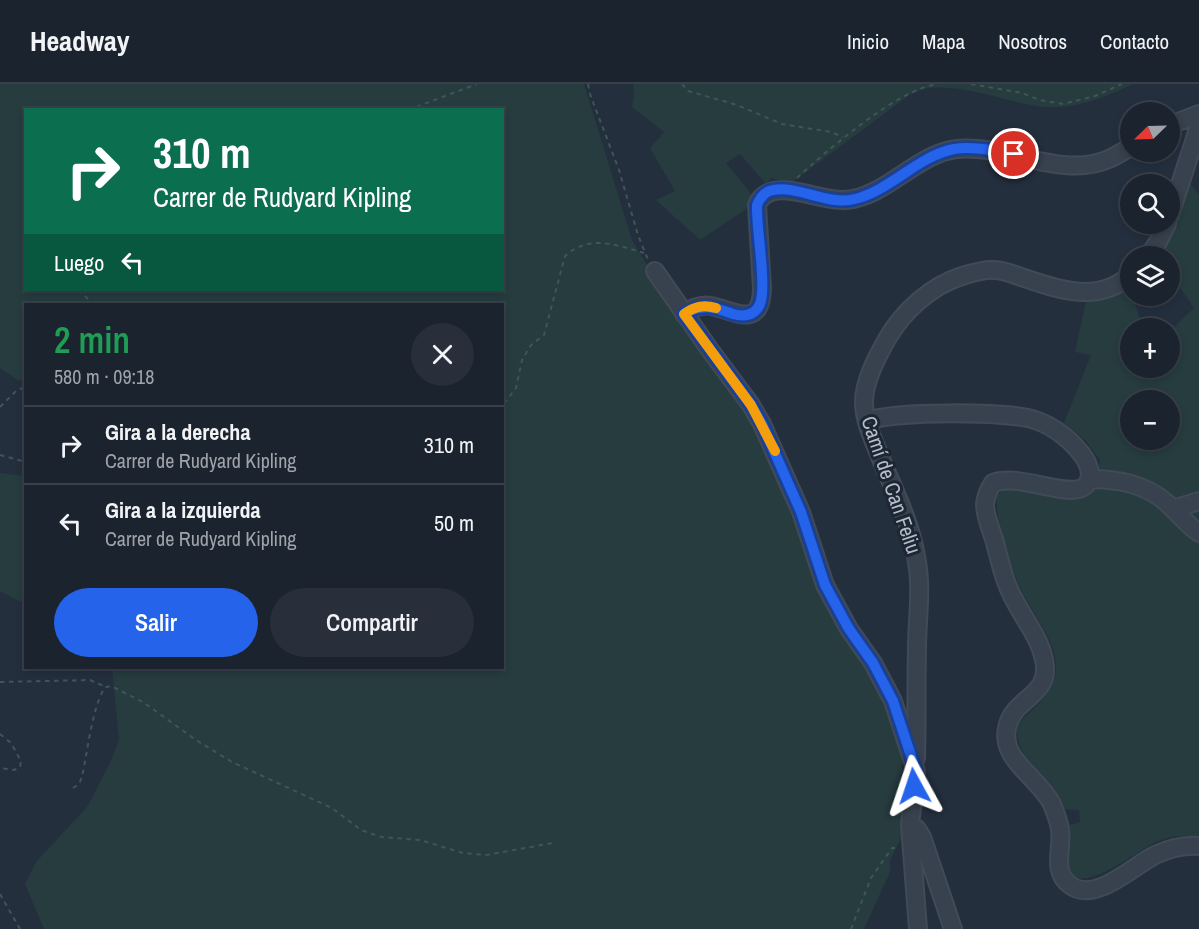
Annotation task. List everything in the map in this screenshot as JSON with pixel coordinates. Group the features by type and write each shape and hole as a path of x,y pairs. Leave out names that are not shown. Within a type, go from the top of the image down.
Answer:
{"street":[{"path":"1180,121 1199,114"},
{"path":"1180,184 1199,126"},
{"path":"684,314 702,306 710,306 740,316 752,314 757,309 762,288 757,205 759,198 769,190 783,190 833,199 856,199 927,160 954,149 991,151 1046,163 1079,165 1111,159 1120,154"},
{"name":"Camí de Can Feliu","path":"918,929 910,825 916,771 919,589 917,560 906,520 868,421 864,403 865,391 880,352 908,309 950,281 974,273 994,270 1057,289 1080,293 1096,292 1120,283"},
{"path":"655,271 751,405 762,424 801,512 825,585 849,629 873,663 893,701 916,771"},
{"path":"868,421 880,417 905,415 1023,416 1048,425 1082,454 1088,464 1089,479 1086,485 1074,490 1006,479 993,483 986,496 986,514 1002,572 1015,602 1037,639 1045,663 1044,679 1040,687 1012,714 1008,724 1008,744 1017,763 1041,787 1051,801 1060,830 1059,871 1071,887 1087,891 1097,889 1157,854 1183,847 1199,846"},
{"path":"1089,479 1136,484 1155,494 1199,533"},
{"path":"1173,509 1199,501"},
{"path":"910,825 917,829 922,837 953,929"}],"path":[{"path":"413,108 477,84"},
{"path":"588,84 619,170 644,253 655,271"},
{"path":"682,84 687,91 737,105 782,124 831,132 844,137"},
{"path":"783,190 844,137 908,94 926,86 938,84"},
{"path":"971,84 1022,93 1040,100 1063,104 1095,96 1122,84"},
{"path":"504,404 516,388 522,360 531,345 544,335 565,256 575,247 603,242 644,253"},
{"path":"79,291 93,303"},
{"path":"0,407 17,390 24,388"},
{"path":"0,455 24,461"},
{"path":"0,682 90,680 106,687 111,686 143,702 196,740 232,762 333,808 361,830 381,837 420,840 464,852 486,855 553,843"},
{"path":"73,788 79,784 82,777 93,722 102,692 106,687"},
{"path":"0,735 10,743 21,760 20,767 14,770 0,768"},
{"path":"851,929 872,878 892,848 911,849"},
{"path":"0,894 20,929"}],"green space":[{"path":"0,84 584,84 632,240 681,320 757,429 832,617 880,692 902,736 902,836 890,860 890,872 864,929 44,929 25,884 36,862 87,807 110,763 119,740 112,669 504,669 504,303 24,303 24,380 18,380 0,368"},
{"path":"633,84 1133,84 1092,101 1060,107 1019,103 960,89 925,89 908,96 791,183 771,178 766,184 740,154 726,163 752,195 746,209 700,240 656,200 675,191 650,148 664,132 632,107"},
{"path":"1188,181 1199,195 1199,837 1170,837 1154,843 1098,875 1086,878 1076,877 1069,871 1067,849 1069,825 1080,822 1079,810 1065,809 1056,790 1028,760 1018,736 1017,725 1040,702 1051,687 1056,662 1048,636 1021,589 1012,568 998,518 997,495 1005,487 1060,498 1082,496 1094,490 1100,460 1085,440 1064,423 1091,355 1075,352 1086,301 1107,297 1120,290 1120,306 1136,306 1140,318 1120,318 1120,378 1180,378 1180,321 1194,308 1180,288 1180,246 1164,246 1170,234 1180,234 1180,205"},
{"path":"0,473 24,476 24,603 0,591"}],"slow traffic":[{"path":"716,308 702,306 684,314 751,405 775,451"}],"route":[{"path":"914,786 916,771 893,701 873,663 833,603 801,512 762,424 751,405 684,314 702,306 710,306 740,316 752,314 757,309 762,297 757,205 759,198 769,190 790,191 833,199 856,199 927,160 954,149 1014,154"}]}
